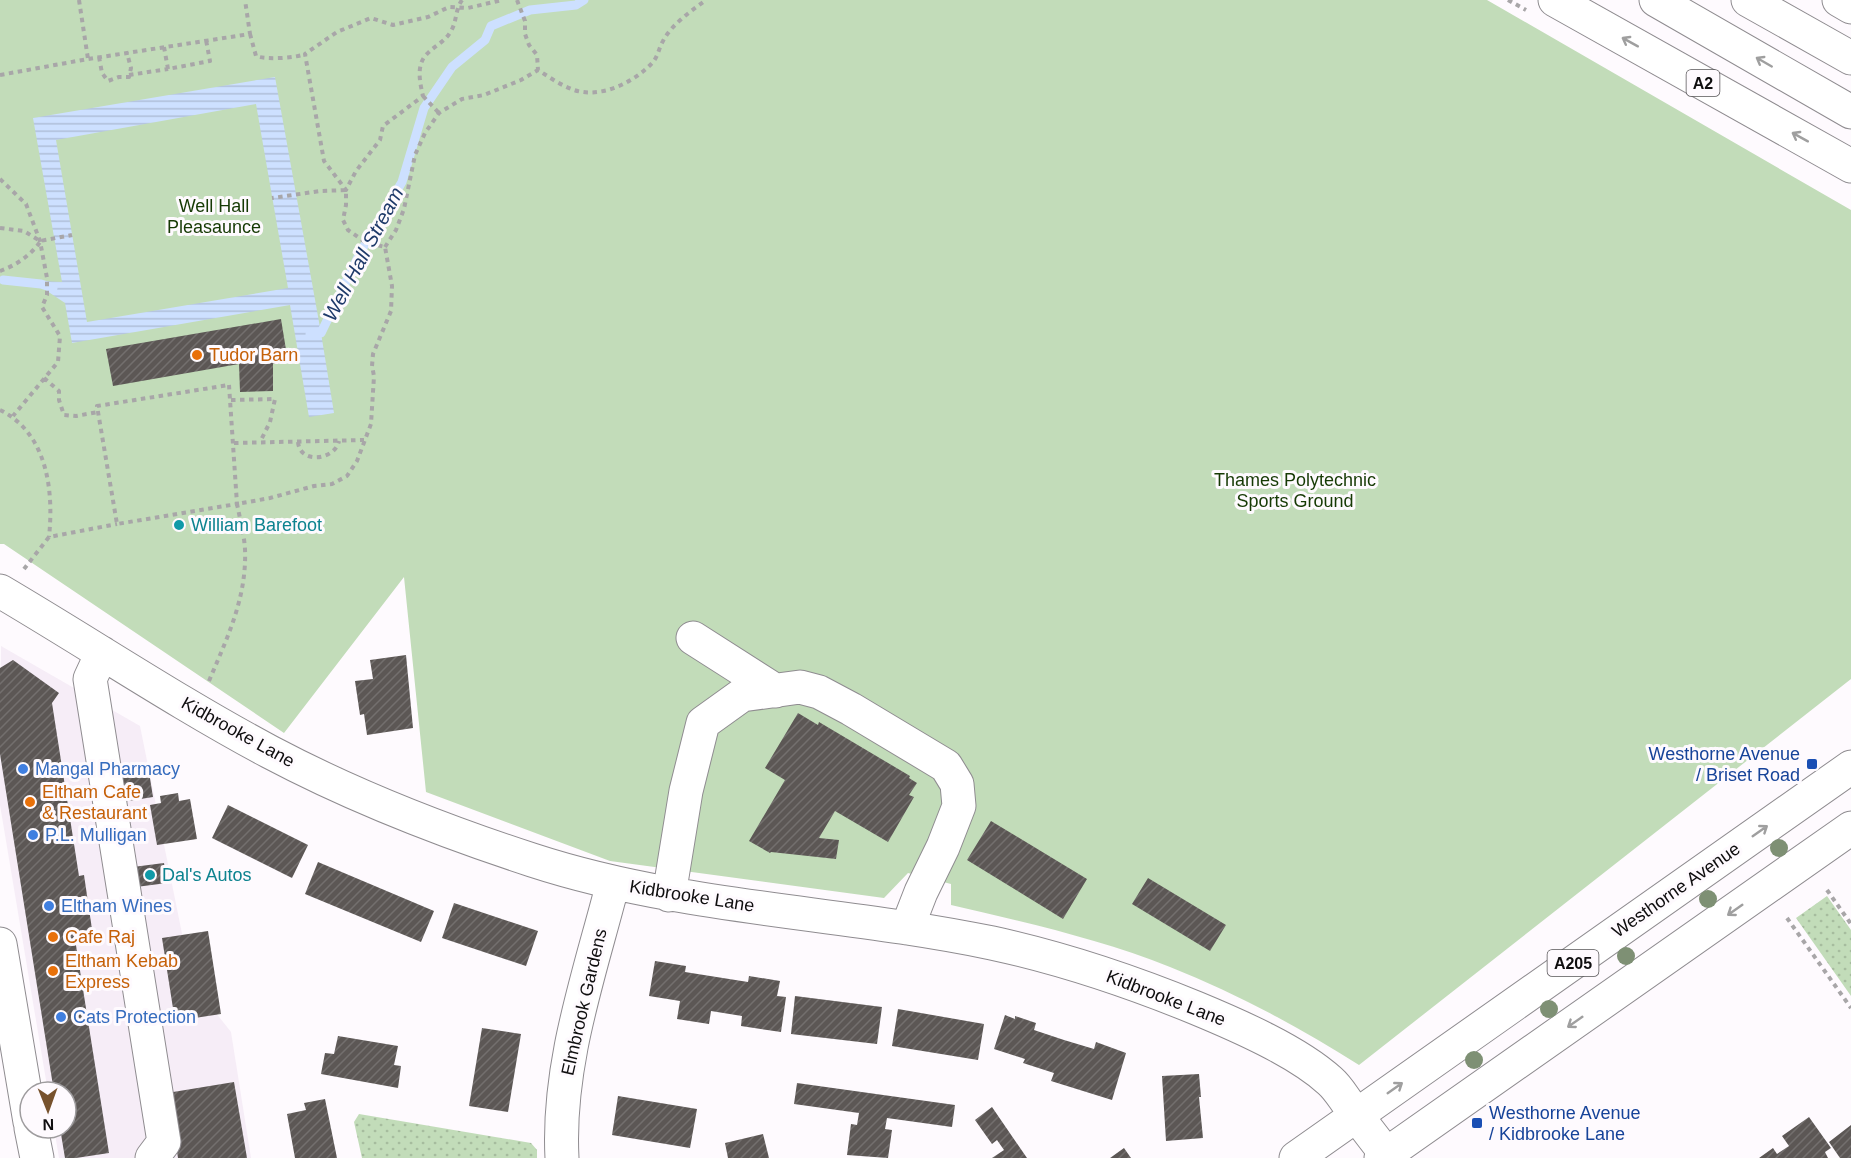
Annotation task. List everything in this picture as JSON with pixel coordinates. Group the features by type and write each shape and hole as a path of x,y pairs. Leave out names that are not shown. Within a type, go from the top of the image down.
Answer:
{"main road":[{"name":"A2","path":"1555,0 1851,166"},
{"path":"1656,0 1851,112"},
{"path":"1748,0 1851,58"},
{"path":"1839,0 1851,7"},
{"name":"Kidbrooke Lane","path":"3,593 271,753 367,798 524,857 613,883 669,895 907,928 994,943 1157,992 1234,1024 1311,1067 1332,1083 1357,1115 1383,1156"},
{"path":"693,638 776,691"},
{"path":"102,653 90,679 164,1142 152,1158"},
{"path":"669,895 686,790 703,723 742,695 800,687 819,693 946,766 957,784 959,806 907,928"},
{"name":"Westhorne Avenue","path":"1296,1158 1851,767"},
{"name":"A205","path":"1383,1156 1851,828"},
{"name":"Elmbrook Gardens","path":"562,1158 561,1128 568,1058 613,883"},
{"path":"0,944 7,1032 19,1080"},
{"path":"33,1140 37,1158"}],"path":[{"path":"79,0 88,59"},
{"path":"245,0 256,56 263,59 274,56 297,57 305,54 337,32 371,18 393,25 428,16 449,7 468,8 502,0"},
{"path":"439,112 423,96 420,67 426,55 443,43 452,30 457,7 462,0"},
{"path":"538,70 574,90 602,91 620,86 647,68 655,59 663,40 674,27 706,0"},
{"path":"517,1 525,21 525,34 529,45 537,55 538,70"},
{"path":"0,75 164,46 250,34"},
{"path":"99,57 102,73 108,81 129,75 210,61 206,40"},
{"path":"164,46 168,69"},
{"path":"127,53 131,68 129,75"},
{"path":"305,54 324,161 346,190"},
{"path":"49,537 270,498 314,486 332,484 346,476 357,461 371,424 373,354 391,311 392,286 385,247 396,230 404,209 415,155 425,133 439,112 462,99 484,95 521,80 538,70"},
{"path":"385,247 374,246 348,230 343,220 346,190 356,171 380,140 383,126 423,96"},
{"path":"0,179 26,204 40,242 47,278 47,295 42,307 60,336 58,362 13,417"},
{"path":"272,198 320,191 346,190"},
{"path":"0,228 24,231 40,242 72,236"},
{"path":"0,271 36,249 40,242"},
{"path":"44,378 58,391 64,415 76,416 98,412"},
{"path":"117,524 97,406 229,385 237,504 245,546 245,564 238,610 206,687 194,708"},
{"path":"231,400 275,399 270,422 259,442"},
{"path":"0,410 13,417 28,432 48,474 50,496 49,537 3,593"},
{"path":"234,443 364,440"},
{"path":"298,442 298,448 308,456 319,458 333,452 338,447 339,441"},
{"path":"1827,890 1851,924"},
{"path":"1787,918 1851,1008"}],"shaded area":[{"path":"1,646 140,726 192,983 231,1032 251,1158 59,1158 56,1140 78,1140 78,1080 46,1080 0,805"}],"green space":[{"name":"Thames Polytechnic Sports Ground","path":"0,0 1487,0 1851,210 1851,679 1359,1065 1267,1012 1170,967 1089,940 951,905 951,884 908,873 884,898 610,861 426,792 404,577 284,733 4,544 0,544"},
{"path":"1827,896 1851,930 1851,996 1796,918"},
{"path":"359,1114 531,1143 537,1150 537,1158 362,1158 354,1122"}],"water":[{"path":"275,77 334,413 309,417 290,305 72,343 65,303 41,287 42,281 62,282 33,118","holes":["256,104 288,288 87,322 56,140"]}],"building":[{"name":"Tudor Barn","path":"281,319 288,362 273,364 273,391 240,392 239,364 113,386 106,349"},
{"path":"406,655 413,728 367,735 364,714 360,715 355,681 373,679 370,660"},
{"path":"13,660 59,693 52,703 79,876 84,875 93,936 75,939 109,1153 65,1158 62,1140 78,1140 78,1080 52,1080 0,754 0,668"},
{"path":"798,713 818,725 819,722 910,776 909,778 917,783 909,795 914,797 888,842 835,811 819,838 839,840 836,859 770,853 749,841 785,780 765,768"},
{"path":"148,766 153,797 122,802 117,771"},
{"path":"178,793 179,801 190,799 197,839 157,845 150,805 161,803 160,796"},
{"path":"228,805 308,845 292,878 212,838"},
{"path":"991,821 1087,879 1063,919 967,860"},
{"path":"318,862 434,911 421,942 305,894"},
{"name":"Dal's Autos","path":"164,863 167,883 136,887 133,867"},
{"path":"1148,878 1226,925 1210,951 1132,904"},
{"path":"454,903 538,931 526,966 442,938"},
{"path":"208,931 221,1014 175,1021 162,938"},
{"path":"655,961 686,966 685,972 748,982 749,976 780,981 777,996 786,997 781,1032 741,1026 742,1016 711,1011 709,1024 677,1019 680,1001 649,996"},
{"path":"795,996 882,1007 877,1044 791,1034"},
{"path":"898,1009 984,1024 978,1060 892,1046"},
{"path":"1005,1015 1036,1023 1034,1030 1064,1040 1094,1049 1096,1042 1126,1053 1112,1100 1051,1081 1054,1073 1023,1063 1025,1059 994,1049"},
{"path":"482,1028 521,1034 508,1112 469,1106"},
{"path":"338,1036 398,1046 394,1065 401,1066 398,1088 321,1074 325,1053 334,1054"},
{"path":"1199,1074 1203,1138 1166,1141 1162,1076"},
{"path":"234,1082 247,1158 178,1158 167,1093"},
{"path":"797,1083 955,1105 952,1127 887,1118 885,1129 892,1130 888,1158 847,1155 851,1124 857,1125 859,1113 794,1104"},
{"path":"618,1096 697,1109 690,1148 612,1135"},
{"path":"325,1099 337,1158 295,1158 287,1114 306,1110 304,1103"},
{"path":"992,1107 1027,1158 992,1158 1004,1150 997,1140 992,1144 975,1120"},
{"path":"1809,1117 1831,1148 1825,1152 1828,1158 1759,1158 1773,1148 1777,1154 1789,1146 1782,1136"},
{"path":"1851,1125 1851,1158 1840,1158 1829,1142"},
{"path":"763,1134 769,1158 728,1158 725,1143"},
{"path":"1124,1148 1131,1158 1110,1158"}],"waterway":[{"name":"Well Hall Stream","path":"310,334 321,333 361,251 402,182 424,108 452,67 485,40 491,26 530,10 576,5 584,0"},
{"name":"Well Hall Stream","path":"3,280 41,284 53,288"}],"place":[{"name":"Tudor Barn","path":"197,355"},
{"name":"William Barefoot","path":"179,525"},
{"name":"Westhorne Avenue / Briset Road","path":"1812,764"},
{"name":"Mangal Pharmacy","path":"23,769"},
{"name":"Eltham Cafe & Restaurant","path":"30,802"},
{"name":"P.L. Mulligan","path":"33,835"},
{"name":"Dal's Autos","path":"150,875"},
{"name":"Eltham Wines","path":"49,906"},
{"name":"Cafe Raj","path":"53,937"},
{"name":"Eltham Kebab Express","path":"53,971"},
{"name":"Cats Protection","path":"61,1017"},
{"name":"Westhorne Avenue / Kidbrooke Lane","path":"1477,1123"}],"park label":[{"name":"Well Hall Pleasaunce","path":"214,216"}]}
